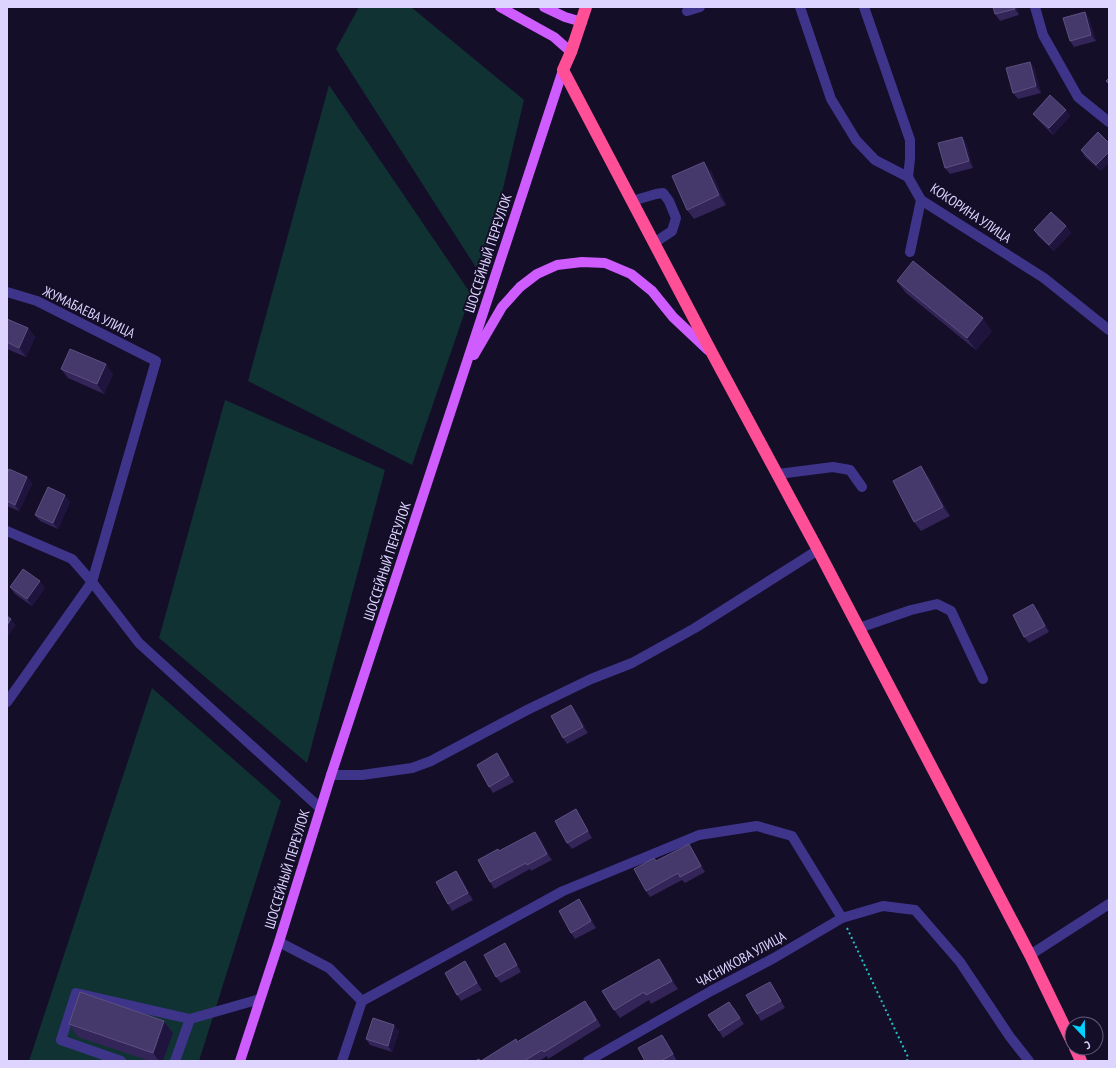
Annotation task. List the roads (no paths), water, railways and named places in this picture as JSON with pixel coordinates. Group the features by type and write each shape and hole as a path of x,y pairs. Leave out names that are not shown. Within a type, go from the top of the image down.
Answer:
{"highway":[{"path":"586,7 582,22 563,70 859,628 1030,955 1064,1025"}],"main road":[{"path":"500,7 554,37 571,52"},
{"path":"544,7 565,17 582,22"},
{"name":"ШОССЕЙНЫЙ ПЕРЕУЛОК","path":"240,1061 279,942 320,808 563,70"},
{"path":"464,372 502,307 520,287 537,274 557,265 582,262 605,263 631,274 652,291 672,317 712,353"}],"street":[{"path":"687,11 700,7"},
{"path":"800,7 831,99 856,140 875,160 908,177 910,140 864,7"},
{"path":"1035,7 1043,35 1078,97 1109,122"},
{"name":"КОКОРИНА УЛИЦА","path":"908,177 921,200 1044,278 1109,330"},
{"path":"632,201 663,193 669,201 676,218 672,232 654,243"},
{"path":"910,252 921,200"},
{"name":"ЖУМАБАЕВА УЛИЦА","path":"7,292 37,301 156,361 92,582"},
{"path":"778,474 834,466 850,470 862,487"},
{"path":"7,531 72,559 92,582 139,643 320,808"},
{"path":"331,775 362,776 412,768 431,761 527,710 591,679 632,663 695,628 818,550"},
{"path":"7,702 92,582"},
{"path":"859,628 911,610 937,604 950,611 983,679"},
{"path":"342,1061 362,1001 563,891 699,835 757,826 792,836 842,918"},
{"path":"1030,955 1109,904"},
{"name":"ЧАСНИКОВА УЛИЦА","path":"588,1061 711,991 774,958 842,918 883,906 915,910 960,962 1010,1037 1029,1061"},
{"path":"279,942 329,968 362,1001"},
{"path":"121,1061 61,1040 76,993 190,1019 260,999"},
{"path":"175,1061 190,1019"}]}
